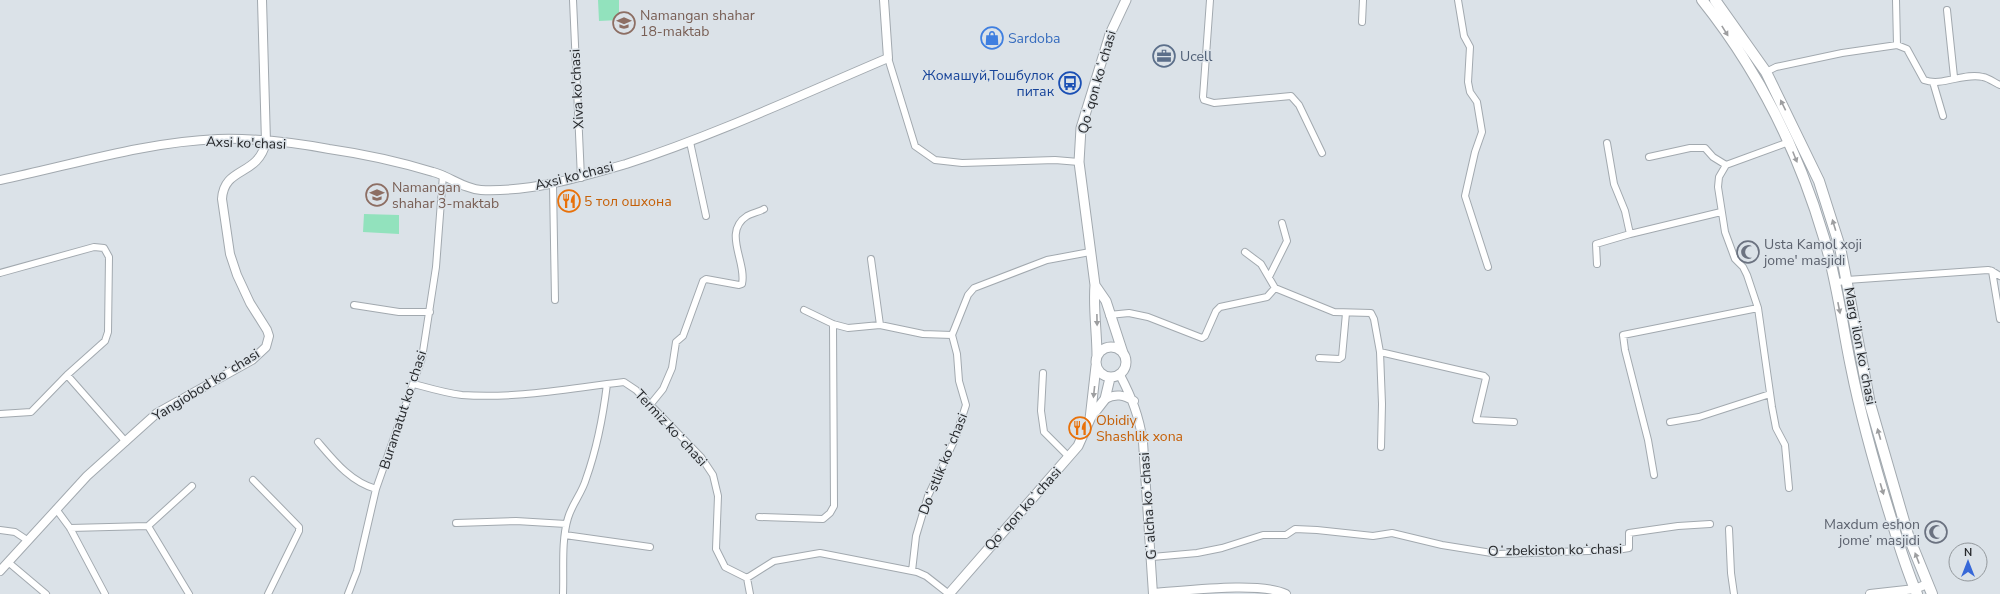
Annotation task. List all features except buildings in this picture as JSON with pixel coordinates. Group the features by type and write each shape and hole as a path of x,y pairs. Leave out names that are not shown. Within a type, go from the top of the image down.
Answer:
{"main road":[{"name":"Qoʻqon koʻchasi","path":"1097,356 1096,311 1094,297 1095,284 1078,162 1081,128 1110,34 1126,0"},
{"name":"Margʻilon koʻchasi","path":"1702,0 1718,20 1748,68 1789,142 1808,190 1824,239 1835,284 1851,369 1865,428 1881,487 1916,591"},
{"name":"Margʻilon koʻchasi","path":"1715,0 1766,72 1819,181 1840,247 1870,404 1908,535 1932,594"},
{"name":"Qoʻqon koʻchasi","path":"1095,284 1106,302 1109,315 1123,352"},
{"path":"1114,348 1123,352 1126,367 1120,375 1110,378 1101,374 1096,366 1097,356 1104,349 1114,348"},
{"name":"Qoʻqon koʻchasi","path":"1090,419 1096,366"},
{"name":"Qoʻqon koʻchasi","path":"949,594 1078,446 1090,419 1105,399 1110,378"}],"street":[{"name":"Yangiobod koʻchasi","path":"0,571 87,476 157,413 252,360 262,351 268,342 268,330 250,303 237,275 230,254 222,199 222,191 226,183 260,159 266,142 262,0"},
{"name":"Xiva ko'chasi","path":"573,0 581,178"},
{"path":"884,0 888,58 916,146 935,160 962,163 1055,160 1078,162"},
{"path":"1210,0 1204,100 1214,103 1291,96 1299,106 1322,153"},
{"path":"1362,22 1363,0"},
{"path":"1458,0 1464,36 1470,47 1468,82 1470,92 1477,102 1482,132 1475,152 1465,196 1488,267"},
{"path":"1896,0 1897,45"},
{"path":"1948,10 1954,78"},
{"path":"1766,72 1776,68 1842,53 1897,45 1907,49 1924,80 1933,82 1954,78 1983,77 2000,85"},
{"name":"Axsi ko'chasi","path":"0,180 138,150 184,142 220,139 266,142 343,151 443,175 478,190 521,188 553,184 581,178 690,142 888,58"},
{"path":"1933,82 1943,116"},
{"path":"690,142 706,216"},
{"path":"1789,142 1726,165 1719,177 1718,187 1725,232 1735,259 1743,267 1748,276 1758,308 1776,428 1785,445 1789,488"},
{"path":"1607,143 1614,184 1625,211 1630,234"},
{"path":"1649,157 1690,148 1705,148 1713,157 1726,165"},
{"name":"Buramatut koʻchasi","path":"348,594 357,571 376,489 422,358 436,268 443,175"},
{"path":"553,184 555,300"},
{"path":"650,405 663,389 672,368 676,342 683,336 703,280 706,279 739,286 742,284 741,262 735,239 736,230 741,221 747,216 764,209"},
{"path":"1597,264 1596,244 1630,234 1721,212"},
{"path":"1269,277 1287,241 1282,223"},
{"path":"0,273 94,247 104,248 108,253 107,337 105,341 67,375 31,412 0,414"},
{"path":"804,310 833,324 848,328 880,325 923,334 952,335 968,295 974,288 1046,260 1090,252"},
{"path":"1245,252 1261,264 1275,288 1334,312 1370,314 1374,319 1380,352 1382,404 1381,447"},
{"path":"871,259 880,325"},
{"path":"1835,284 1847,280 1976,270 1992,271 2000,276"},
{"path":"1992,271 2000,318"},
{"path":"1109,315 1129,313 1148,317 1202,338 1205,336 1216,311 1220,307 1267,297 1275,288"},
{"path":"354,304 398,312 430,312"},
{"path":"1654,475 1648,440 1625,350 1623,335 1758,308"},
{"path":"1319,358 1338,359 1342,357 1346,313"},
{"path":"759,516 823,518 830,513 834,506 833,324"},
{"name":"Doʻstlik koʻchasi","path":"912,570 916,536 928,496 955,439 966,405 959,381 957,354 952,335"},
{"path":"1380,352 1484,376 1486,378 1476,420 1514,422"},
{"path":"1043,373 1041,411 1044,432 1069,457"},
{"path":"67,375 126,442"},
{"name":"Gʻalcha koʻchasi","path":"1120,375 1134,401 1140,422 1143,442 1152,557 1153,594"},
{"name":"Termiz koʻchasi","path":"414,384 460,395 492,396 572,390 624,382 631,385 701,457 713,475 718,496 716,549 725,566 747,578"},
{"path":"563,594 566,524 572,508 586,481 597,446 603,418 607,384"},
{"path":"1670,422 1699,417 1770,394"},
{"path":"1105,399 1117,395 1126,396 1134,401"},
{"path":"318,442 351,477 363,485 376,489"},
{"path":"253,480 299,527 299,531 268,594"},
{"path":"70,528 148,526 192,486"},
{"path":"56,509 70,528 105,594"},
{"path":"456,522 516,521 566,524"},
{"name":"Oʻzbekiston koʻchasi","path":"1152,557 1209,550 1263,535 1286,534 1295,530 1317,530 1373,536 1392,533 1442,545 1498,554 1617,550 1629,548 1629,533 1678,526 1710,524"},
{"path":"148,526 189,594"},
{"path":"1729,528 1731,573 1734,594"},
{"path":"0,530 15,532 27,540"},
{"path":"565,535 650,547"},
{"path":"750,594 747,578 774,561 820,552 912,570 926,576 949,594"},
{"path":"8,562 46,594"},
{"path":"1870,594 1916,591 1927,584"},
{"path":"1153,594 1234,588 1279,590 1286,594"}],"green space":[{"path":"598,0 619,0 619,20 599,21"},
{"path":"364,214 399,215 399,234 363,232"}],"place":[{"name":"Namangan shahar 18-maktab","path":"624,23"},
{"name":"Sardoba","path":"992,38"},
{"name":"Ucell","path":"1164,56"},
{"name":"Жомашуй,Тошбулок питак","path":"1070,83"},
{"name":"Namangan shahar 3-maktab","path":"377,195"},
{"name":"5 тол ошхона","path":"569,201"},
{"name":"Usta Kamol xoji jome' masjidi","path":"1748,252"},
{"name":"Obidiy Shashlik xona","path":"1080,428"},
{"name":"Maxdum eshon jome’ masjidi","path":"1936,532"}]}
